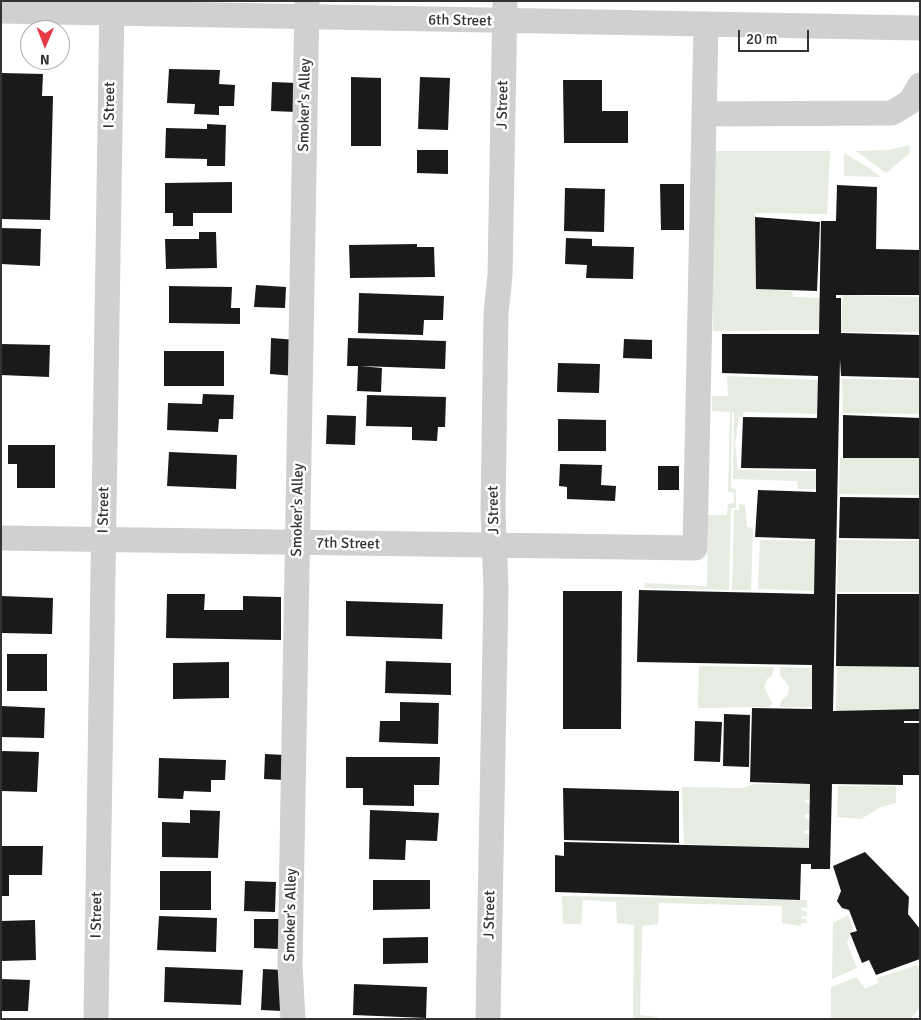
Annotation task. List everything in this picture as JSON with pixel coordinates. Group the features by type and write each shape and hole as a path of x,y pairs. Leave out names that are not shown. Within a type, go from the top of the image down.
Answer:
{"street":[{"name":"6th Street","path":"1,11 112,7 505,11 706,24 920,28"},
{"name":"I Street","path":"96,1019 112,7"},
{"name":"Smoker's Alley","path":"294,1019 290,966 307,9"},
{"name":"J Street","path":"488,1019 496,589 494,545 496,314 500,275 505,11"},
{"path":"706,24 704,114 892,113 910,102 920,85"},
{"name":"7th Street","path":"1,538 695,548 704,114"}],"shaded area":[{"path":"909,145 910,153 886,173 856,151 889,150"},
{"path":"712,151 830,151 827,214 755,213 756,289 792,291 793,297 820,298 819,330 713,331"},
{"path":"844,153 869,168 880,177 844,176"},
{"path":"843,295 920,297 920,332 841,332"},
{"path":"727,376 818,380 817,414 743,412 743,417 739,417 735,444 738,470 816,471 816,489 798,489 797,481 733,479 734,412 732,412 731,488 736,489 736,508 731,508 729,590 644,588 645,583 707,586 708,515 727,515 728,504 734,503 734,493 728,492 730,412 712,411 712,396 728,396"},
{"path":"842,379 920,380 920,414 843,413"},
{"path":"840,458 920,458 920,495 839,494"},
{"path":"739,504 745,505 747,527 753,528 751,590 732,590 734,510 739,510"},
{"path":"760,540 815,541 814,591 758,589"},
{"path":"838,540 920,541 920,592 837,592"},
{"path":"699,666 774,667 772,676 767,679 764,687 772,703 770,707 698,708"},
{"path":"837,666 920,667 920,709 836,711"},
{"path":"780,667 812,668 812,707 780,707 781,701 788,695 789,686 780,675"},
{"path":"754,784 810,784 810,799 805,800 806,803 810,804 810,814 805,814 805,818 809,819 809,830 805,830 804,833 809,834 809,848 684,844 682,787 743,788"},
{"path":"838,786 896,786 896,803 881,807 861,819 837,817"},
{"path":"562,896 807,900 807,908 801,907 801,910 807,912 807,916 801,916 802,919 806,919 807,923 801,923 801,926 782,923 782,906 659,903 658,924 642,926 640,1015 658,1017 658,1019 633,1019 634,925 617,923 616,902 583,900 581,924 563,924"},
{"path":"848,915 853,928 847,943 857,968 832,979 833,923"},
{"path":"917,965 920,971 920,1007 911,1019 831,1019 831,987 857,977 865,989 878,983 877,978"}],"building":[{"path":"169,69 220,70 219,84 235,85 234,106 219,106 219,115 194,114 195,104 167,103"},
{"path":"2,73 43,74 42,96 53,96 50,220 1,219"},
{"path":"351,77 381,78 381,146 351,146"},
{"path":"420,77 450,78 448,130 418,129"},
{"path":"563,80 602,80 602,111 628,111 628,143 564,143"},
{"path":"272,82 297,83 296,112 271,111"},
{"path":"207,124 226,125 225,166 207,166 207,159 165,158 166,128 207,129"},
{"path":"417,150 448,150 448,174 417,173"},
{"path":"232,182 232,213 193,213 193,226 173,226 173,213 165,213 165,183"},
{"path":"660,184 684,184 684,230 661,230"},
{"path":"837,185 877,187 876,249 920,250 920,295 836,295 836,298 841,298 841,333 920,335 920,378 841,376 840,359 833,711 920,709 920,721 904,721 904,723 920,723 920,775 903,775 903,785 832,784 830,869 811,869 811,864 801,864 800,900 555,892 555,855 564,856 564,842 809,848 810,784 750,782 752,708 812,709 812,665 637,662 639,590 814,594 815,539 755,537 758,490 816,492 816,469 741,468 743,417 817,418 818,376 722,373 722,334 819,334 821,221 836,221"},
{"path":"565,188 605,189 604,232 564,231"},
{"path":"755,217 820,222 817,291 756,289"},
{"path":"1,228 41,229 40,266 1,264"},
{"path":"199,232 216,232 217,268 166,269 165,239 199,239"},
{"path":"566,238 592,239 592,246 634,247 633,279 586,278 587,265 565,264"},
{"path":"417,244 417,247 434,247 435,277 350,278 349,245"},
{"path":"256,285 286,287 285,308 254,307"},
{"path":"169,286 232,287 231,308 240,308 240,324 169,323"},
{"path":"359,293 444,296 443,320 424,320 423,335 358,333"},
{"path":"271,338 297,340 295,376 270,374"},
{"path":"348,338 446,341 445,369 360,366 382,368 381,392 357,391 358,366 347,366"},
{"path":"624,339 652,340 652,359 623,358"},
{"path":"1,344 50,345 49,377 1,375"},
{"path":"164,351 224,351 224,386 164,386"},
{"path":"558,363 600,364 599,393 557,392"},
{"path":"203,394 234,395 233,419 219,419 218,432 167,430 168,403 202,404"},
{"path":"367,395 446,397 445,427 438,427 437,441 412,440 412,427 366,426"},
{"path":"327,415 356,416 355,445 326,444"},
{"path":"843,415 920,418 920,458 843,458"},
{"path":"558,419 606,420 606,451 558,451"},
{"path":"8,445 55,445 55,488 17,488 17,464 8,464"},
{"path":"169,452 237,455 236,489 167,486"},
{"path":"560,464 602,465 601,485 616,486 615,501 567,499 567,487 559,486"},
{"path":"658,466 679,466 679,490 658,490"},
{"path":"840,497 920,498 920,539 839,538"},
{"path":"563,591 622,591 621,729 563,729"},
{"path":"167,594 205,594 204,610 243,610 243,596 281,597 281,640 166,638"},
{"path":"837,594 920,594 920,667 836,666"},
{"path":"1,596 53,598 52,634 1,633"},
{"path":"346,601 443,604 442,639 346,636"},
{"path":"7,654 47,654 47,691 7,691"},
{"path":"386,661 451,663 451,695 385,693"},
{"path":"229,662 229,698 173,699 173,663"},
{"path":"400,702 439,703 438,744 379,742 380,721 400,721"},
{"path":"1,706 45,708 44,738 1,737"},
{"path":"724,714 750,715 749,767 723,766"},
{"path":"695,721 722,722 720,762 694,761"},
{"path":"1,751 39,752 37,792 1,791"},
{"path":"265,754 285,755 284,780 264,779"},
{"path":"346,757 440,757 439,785 414,785 414,806 363,805 363,788 346,788"},
{"path":"159,758 226,760 225,780 211,780 211,792 184,791 183,799 158,798"},
{"path":"563,788 679,791 679,843 564,840"},
{"path":"190,810 220,811 218,858 162,857 162,822 190,823"},
{"path":"370,810 439,813 437,841 406,840 405,860 369,859"},
{"path":"1,846 43,846 42,875 9,875 9,896 1,896"},
{"path":"865,852 909,897 908,914 920,929 920,959 876,975 869,960 862,963 850,933 857,931 849,910 842,908 837,901 841,891 833,866"},
{"path":"160,871 211,871 211,910 160,910"},
{"path":"373,880 430,880 430,909 373,910"},
{"path":"245,881 276,882 275,912 244,911"},
{"path":"159,916 217,918 216,952 157,950"},
{"path":"254,919 280,919 279,949 254,948"},
{"path":"35,920 36,960 1,961 1,921"},
{"path":"428,937 428,963 383,964 383,938"},
{"path":"165,967 243,970 241,1005 164,1002"},
{"path":"263,969 284,970 282,1011 261,1010"},
{"path":"1,979 30,980 28,1011 1,1011"},
{"path":"354,984 427,987 426,1018 353,1015"}]}
